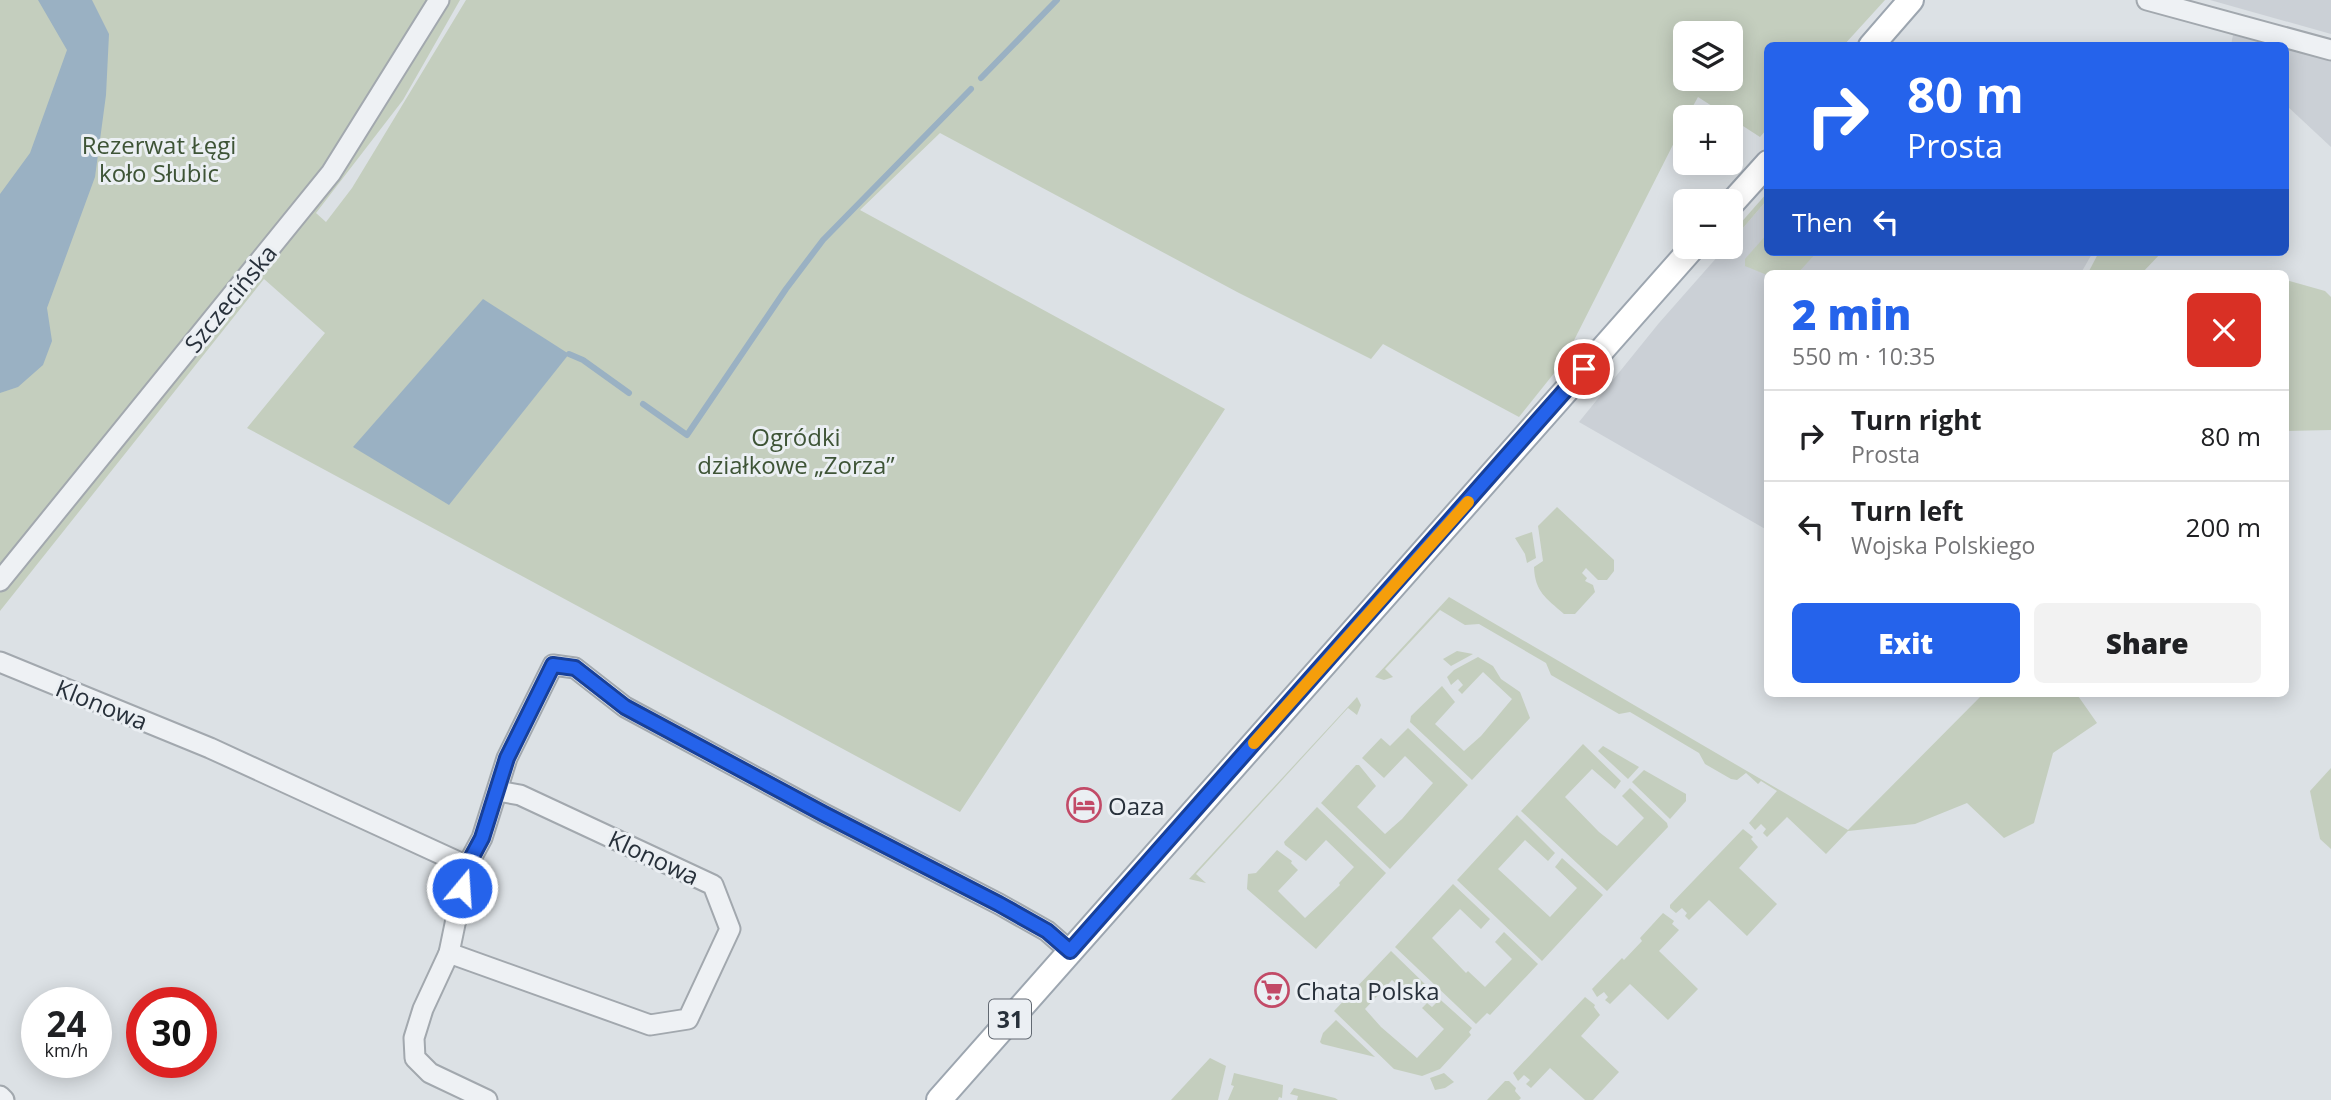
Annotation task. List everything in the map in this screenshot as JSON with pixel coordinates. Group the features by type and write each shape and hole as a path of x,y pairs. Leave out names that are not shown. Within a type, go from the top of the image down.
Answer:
{"main road":[{"path":"1874,42 1911,0"},
{"path":"1743,191 1764,167"},
{"name":"31","path":"939,1100 1682,259"}],"street":[{"name":"Szczecińska","path":"0,581 331,173 439,0"},
{"path":"2147,0 2331,50"},
{"name":"Klonowa","path":"0,662 210,748 467,866"},
{"path":"488,1100 430,1073 415,1058 414,1038 423,1009 449,953 467,866 482,838 507,758 553,665 575,668 625,707 999,904 1047,931 1070,951"},
{"name":"Klonowa","path":"449,953 650,1025 688,1019 730,929 713,885 520,795 498,792"},
{"path":"0,1096 5,1100"}],"shaded area":[{"path":"2210,0 2331,0 2331,34"},
{"path":"2233,35 2260,42 2232,42"},
{"path":"2289,50 2331,61 2331,147 2289,108"},
{"path":"1764,204 1764,256 2091,256 2083,270 1764,270 1764,528 1579,422 1659,323 1715,259 1743,259 1743,228"}],"green space":[{"name":"Ogródki działkowe „Zorza”","path":"0,0 460,0 403,100 316,213 326,222 352,188 466,0 1885,0 1847,42 1764,42 1764,132 1760,137 1743,126 1743,105 1710,105 1698,97 1694,105 1673,105 1673,145 1563,362 1519,417 1383,344 1371,359 1239,293 940,133 860,210 1225,409 960,812 247,428 325,333 264,279 0,611"},
{"path":"1764,196 1764,204 1743,228 1743,220"},
{"path":"1764,237 1764,256 1813,256 1801,270 1764,270 1764,274 1745,266 1745,259"},
{"path":"2097,256 2158,256 2145,270 2090,270"},
{"path":"2289,281 2325,291 2331,297 2331,430 2289,431"},
{"path":"1557,507 1614,560 1614,571 1607,580 1598,580 1586,568 1582,573 1587,578 1585,581 1593,585 1595,592 1575,614 1564,614 1547,599 1539,589 1535,576 1534,567 1543,561 1538,526"},
{"path":"1532,532 1536,558 1527,563 1515,538"},
{"path":"1449,597 1848,830 1980,697 2079,697 2097,723 2053,753 2034,823 2004,838 1967,803 1915,824 1848,831 1826,854 1787,817 1767,837 1763,833 1766,829 1761,824 1755,830 1749,823 1777,791 1761,781 1758,784 1746,773 1737,780 1731,779 1705,764 1699,753 1630,712 1619,714 1551,675 1546,663 1479,624 1465,625 1440,610 1385,669 1393,677 1384,680 1375,677"},
{"path":"1457,651 1473,654 1451,666 1443,659"},
{"path":"1478,657 1493,666 1501,679 1520,692 1530,718 1472,780 1410,722 1411,716 1442,686 1455,702 1435,724 1464,751 1481,736 1512,699 1483,672 1462,694 1458,690 1463,685 1458,679 1451,685 1447,677"},
{"path":"1357,697 1361,705 1357,715 1348,708 1196,874 1206,883 1189,879"},
{"path":"1408,728 1468,785 1390,869 1321,803 1356,765 1359,765 1376,786 1357,807 1385,834 1433,783 1405,756 1384,778 1362,758 1381,738 1390,746"},
{"path":"1583,744 1621,781 1615,789 1592,769 1565,797 1599,832 1617,846 1644,818 1622,796 1630,788 1668,827 1607,891 1521,811"},
{"path":"1603,746 1639,767 1628,779 1598,751"},
{"path":"2331,768 2331,849 2320,839 2310,791"},
{"path":"1644,770 1686,794 1686,801 1670,819 1632,782"},
{"path":"1317,807 1386,873 1316,949 1247,889 1248,874 1256,873 1277,850 1292,861 1298,870 1278,891 1305,918 1340,885 1354,867 1326,840 1306,861 1284,842"},
{"path":"1517,815 1555,853 1548,861 1525,840 1498,869 1550,917 1577,888 1555,867 1562,858 1603,895 1542,961 1457,880"},
{"path":"1743,829 1753,837 1751,839 1758,847 1739,868 1777,904 1747,936 1709,900 1689,920 1682,908 1676,913 1670,908 1670,905"},
{"path":"1453,884 1490,919 1481,929 1460,909 1432,938 1466,973 1468,971 1485,987 1512,959 1495,942 1504,932 1538,964 1490,1015 1487,1013 1476,1024 1395,947"},
{"path":"1663,913 1674,921 1672,924 1679,930 1659,951 1698,989 1668,1020 1630,984 1610,1004 1605,1000 1608,997 1604,992 1597,997 1592,989 1642,941 1640,938"},
{"path":"1391,951 1429,988 1415,1001 1392,980 1365,1009 1381,1027 1417,1058 1444,1029 1422,1008 1427,1003 1432,1007 1437,1002 1431,996 1434,994 1472,1028 1469,1032 1471,1035 1440,1069 1422,1076 1394,1069 1334,1011"},
{"path":"1585,997 1595,1005 1600,1015 1581,1036 1619,1072 1593,1100 1585,1100 1550,1068 1531,1088 1526,1084 1530,1080 1524,1075 1518,1081 1513,1073"},
{"path":"1336,1020 1375,1057 1322,1044 1320,1042 1323,1033"},
{"path":"1210,1058 1226,1066 1218,1100 1171,1100"},
{"path":"1234,1073 1283,1085 1282,1098 1228,1100 1234,1086 1231,1085"},
{"path":"1444,1073 1454,1082 1435,1090 1430,1078"},
{"path":"1505,1081 1509,1081 1516,1088 1515,1091 1521,1098 1487,1100"},
{"path":"1294,1088 1338,1100 1297,1100 1298,1096 1290,1094"}],"water":[{"path":"38,0 92,0 109,34 106,95 95,177 47,308 52,341 43,365 18,387 0,393 0,194 30,153 67,50"},
{"path":"483,299 569,354 449,505 353,447"}],"waterway":[{"path":"981,78 1057,0"},
{"path":"643,404 687,435 786,289 823,240 971,89"},
{"path":"569,354 583,360 629,393"}],"slow traffic":[{"path":"1254,743 1468,502"}],"place":[{"name":"Oaza","path":"1084,805"},
{"name":"Chata Polska","path":"1272,990"}],"route":[{"path":"462,888 467,866 482,838 498,792 507,758 553,665 575,668 625,707 999,904 1047,931 1070,951 1584,369"}],"park label":[{"name":"Rezerwat Łęgi koło Słubic","path":"159,158"}]}
